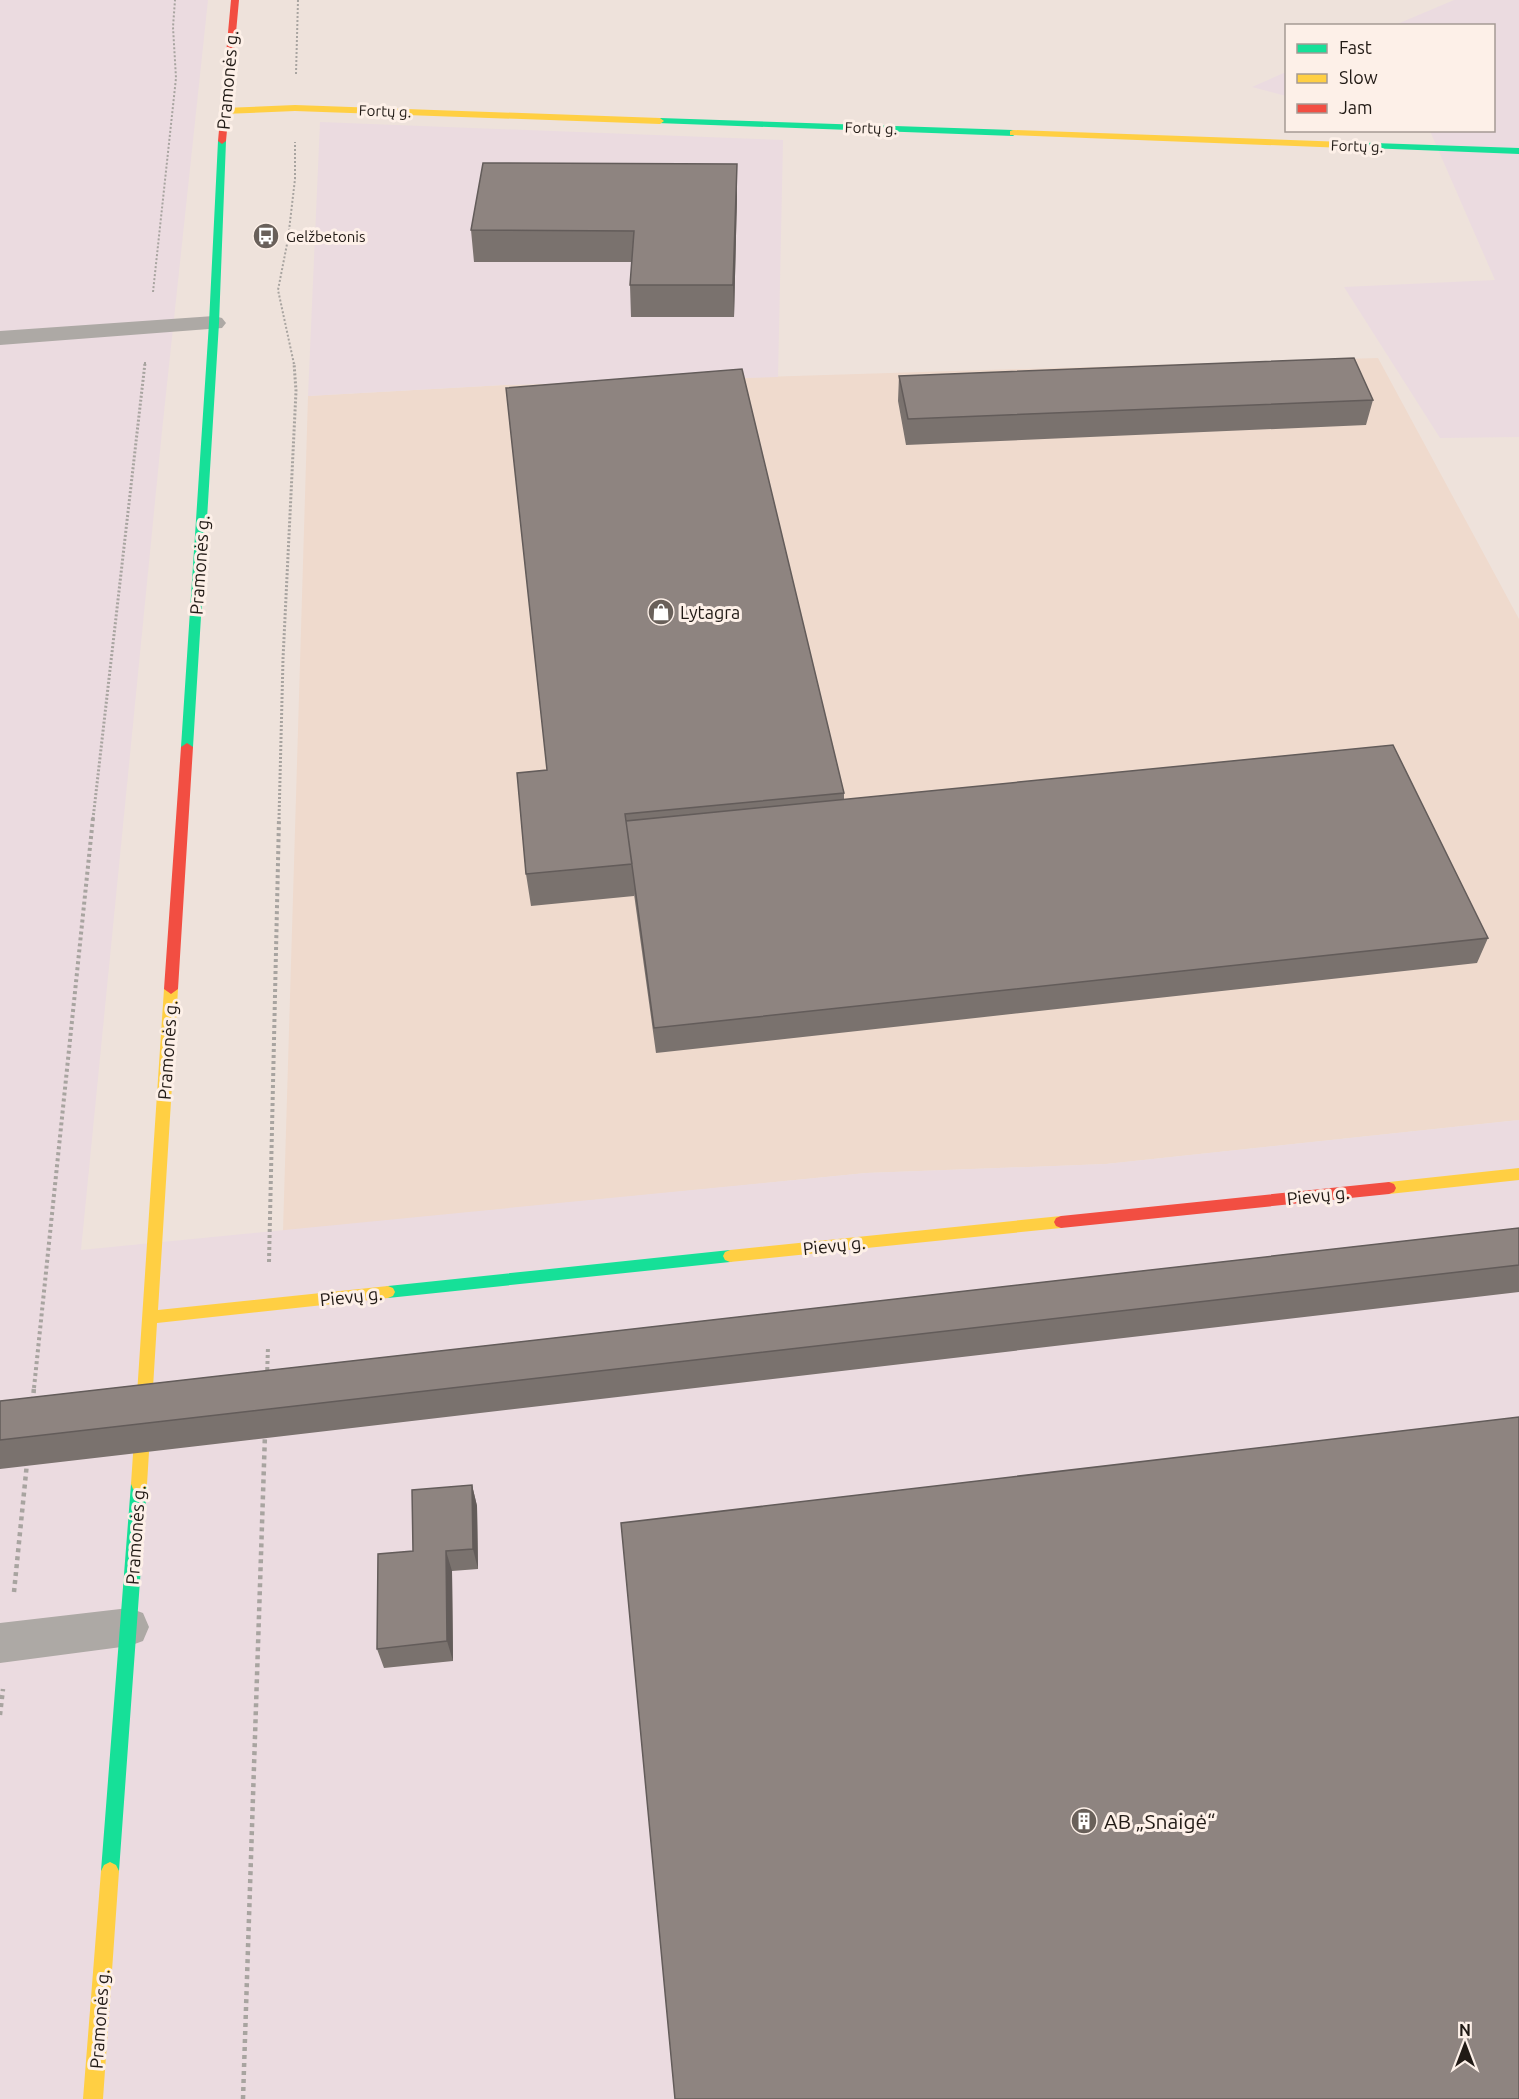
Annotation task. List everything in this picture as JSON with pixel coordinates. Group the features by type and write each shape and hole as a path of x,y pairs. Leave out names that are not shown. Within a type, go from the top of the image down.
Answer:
{"street":[{"name":"Pramonės g.","path":"93,2099 129,1627 214,324 223,111 235,0"},
{"name":"Fortų g.","path":"223,111 295,108 1519,151"},
{"path":"0,338 214,324"},
{"name":"Pievų g.","path":"149,1317 1519,1174"},
{"path":"5,1642 129,1627"}],"path":[{"path":"33,1404 80,930 176,78 173,27 175,0"},
{"path":"266,1387 283,659 296,391 294,362 278,290 288,239 294,179 298,0"},
{"path":"243,2099 265,1422"},
{"path":"0,1715 5,1642 28,1451"}],"shaded area":[{"path":"0,0 208,0 162,431 81,1250 866,1173 1106,1164 1519,1120 1519,2099 0,2099"},
{"path":"1454,0 1519,0 1519,437 1440,438 1344,287 1495,280 1430,132 1495,132 1495,24 1397,24"},
{"path":"1285,72 1285,96 1252,87"},
{"path":"320,122 783,140 778,377 504,385 308,396"},
{"path":"1378,358 1519,619 1519,1120 1106,1164 866,1173 283,1231 308,396 504,385"}],"building":[{"path":"483,163 737,164 733,285 630,285 634,231 471,230"},
{"path":"1354,358 1373,400 908,419 899,376"},
{"name":"Lytagra","path":"742,369 844,793 625,814 632,864 526,874 517,773 547,770 506,388"},
{"path":"1393,745 1488,938 654,1028 626,821"},
{"path":"1519,1228 1519,1265 0,1440 0,1401"},
{"name":"AB „Snaigė“","path":"1519,1417 1519,2099 675,2099 621,1523"},
{"path":"472,1485 473,1549 446,1551 447,1641 377,1649 378,1554 413,1551 412,1490"}],"traffic: fast":[{"path":"660,121 1013,133"},
{"path":"187,747 214,323 222,141"},
{"path":"1345,145 1519,151"},
{"path":"388,1292 730,1256"},
{"path":"110,1871 139,1484"}],"traffic: slow":[{"path":"223,111 295,108 660,121"},
{"path":"1013,133 1345,145"},
{"path":"139,1484 171,989"},
{"path":"1389,1188 1519,1174"},
{"path":"730,1256 1061,1222"},
{"path":"149,1317 388,1292"},
{"path":"93,2099 110,1871"}],"traffic: jam":[{"path":"222,141 235,0"},
{"path":"171,989 187,747"},
{"path":"1061,1222 1389,1188"}],"place":[{"name":"Gelžbetonis","path":"266,236"},
{"name":"Lytagra","path":"661,612"},
{"name":"AB „Snaigė“","path":"1084,1821"}]}
